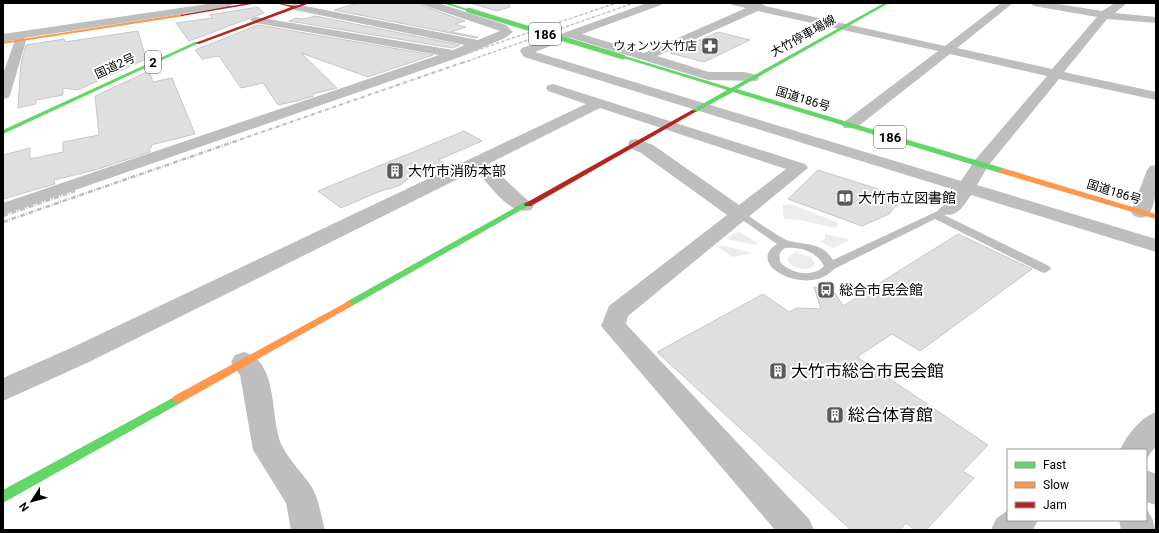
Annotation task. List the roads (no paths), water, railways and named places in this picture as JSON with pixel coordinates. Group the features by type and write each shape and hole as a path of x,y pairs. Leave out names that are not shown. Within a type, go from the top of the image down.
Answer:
{"main road":[{"path":"3,43 227,5 256,3"},
{"path":"277,3 295,7"},
{"name":"国道2号","path":"5,130 171,53 256,20 308,3"},
{"name":"国道186号","path":"444,3 467,5 731,90 1148,215"},
{"name":"大竹停車場線","path":"3,497 887,3"}],"street":[{"path":"426,3 502,27 507,32"},
{"path":"657,3 549,41 526,51 528,54 707,104 1156,246"},
{"path":"736,3 761,5 844,27 1156,96"},
{"path":"850,125 1008,3"},
{"path":"1034,3 1104,15 1156,20"},
{"path":"941,212 955,205 981,164 1054,74 1104,15 1122,3"},
{"path":"3,38 227,5"},
{"path":"3,210 456,54 507,32 523,23 467,5"},
{"path":"645,57 761,5"},
{"path":"295,7 478,44"},
{"path":"256,20 456,54"},
{"path":"569,34 625,55 645,57 708,76 744,76 752,78"},
{"path":"3,95 20,41"},
{"path":"549,41 694,86 699,96 707,104"},
{"path":"610,60 625,55"},
{"path":"553,88 799,168 616,312 612,326 797,530"},
{"path":"3,390 476,164 599,103"},
{"path":"636,144 647,149 740,215"},
{"path":"476,164 484,168 513,200 524,206"},
{"path":"1148,215 1156,170"},
{"path":"244,362 253,372 268,450 301,499 308,530"},
{"path":"1136,449 1156,424"},
{"path":"1147,485 1156,491"},
{"path":"1008,530 1020,521"}],"lane":[{"path":"830,266 828,260 822,254 814,248 803,245 787,245 776,249 773,255 774,261 779,268 788,273 798,277 812,278 820,276 827,272 830,266 941,212 1045,269"},
{"path":"740,215 787,245"}],"railway":[{"path":"439,63 616,3"},
{"path":"462,63 634,3"},
{"path":"205,142 442,62"},
{"path":"233,142 464,62"},
{"path":"67,189 208,141"},
{"path":"3,222 236,141"},
{"path":"3,216 75,191"}],"place":[{"name":"ウォンツ大竹店","path":"710,46"},
{"name":"大竹市消防本部","path":"395,171"},
{"name":"大竹市立図書館","path":"845,198"},
{"name":"総合市民会館","path":"826,290"},
{"name":"大竹市総合市民会館","path":"778,371"},
{"name":"総合体育館","path":"835,415"}]}
